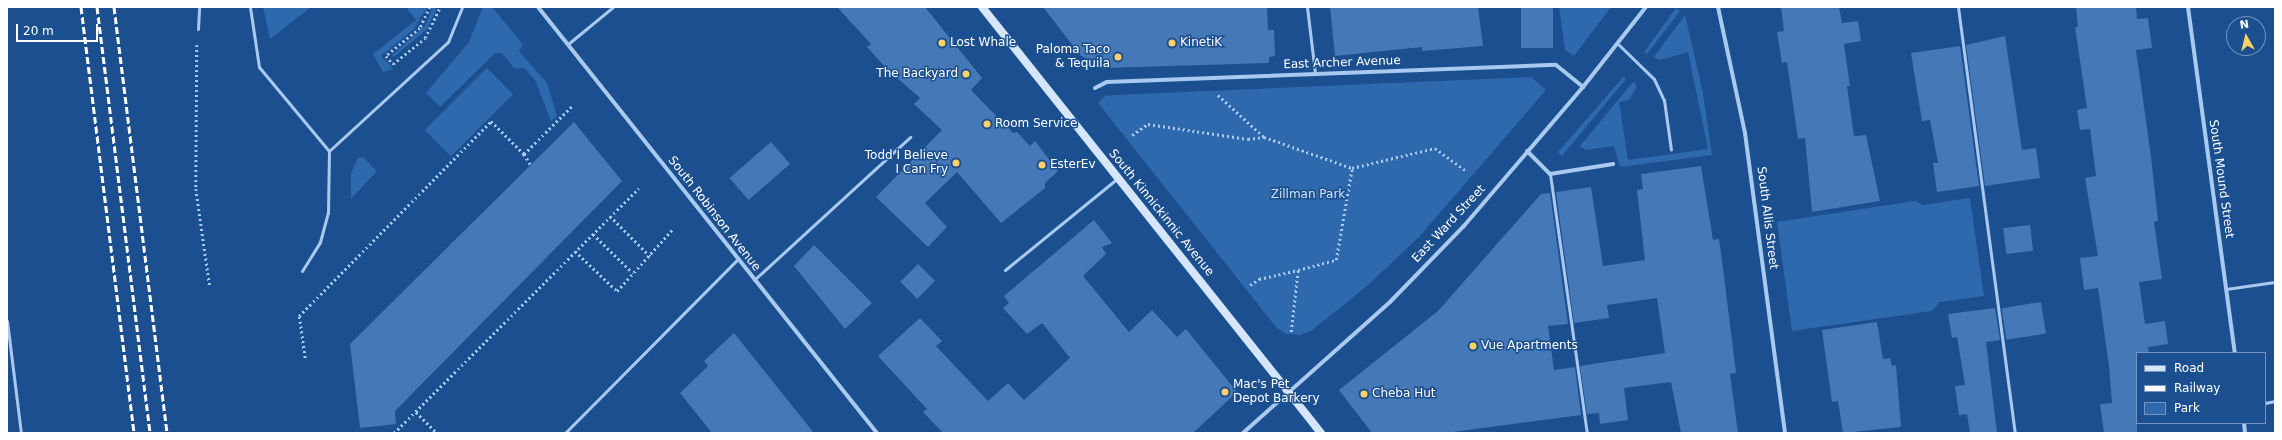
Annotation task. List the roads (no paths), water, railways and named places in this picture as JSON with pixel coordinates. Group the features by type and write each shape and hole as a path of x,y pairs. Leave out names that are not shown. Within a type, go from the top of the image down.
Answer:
{"main road":[{"name":"South Kinnickinnic Avenue","path":"982,7 1321,433"}],"street":[{"name":"South Robinson Avenue","path":"538,7 737,260 876,433"},
{"name":"East Ward Street","path":"1243,433 1288,391 1390,302 1463,227 1583,87 1646,7"},
{"name":"South Allis Street","path":"1718,7 1745,133 1785,433"},
{"name":"South Mound Street","path":"2188,7 2234,352"},
{"name":"East Archer Avenue","path":"1095,88 1107,82 1556,65 1583,87"},
{"path":"1527,151 1550,174 1613,164"}],"lane":[{"path":"198,29 199,7"},
{"path":"250,7 259,67 329,151 328,213 320,242 302,271"},
{"path":"329,151 448,42 462,7"},
{"path":"568,44 613,7"},
{"path":"1307,7 1315,73"},
{"path":"1958,7 2015,433"},
{"path":"1618,44 1654,79 1664,100 1671,150"},
{"path":"754,280 910,137"},
{"path":"1550,174 1587,433"},
{"path":"1005,270 1118,178"},
{"path":"565,433 737,260"},
{"path":"2226,288 2275,282"},
{"path":"7,321 21,433"}],"railway":[{"path":"81,7 134,433"},
{"path":"97,7 150,433"},
{"path":"114,7 167,433"}],"place":[{"name":"Lost Whale","path":"942,43"},
{"name":"KinetiK","path":"1172,43"},
{"name":"Paloma Taco & Tequila","path":"1118,57"},
{"name":"The Backyard","path":"966,74"},
{"name":"Room Service","path":"987,124"},
{"name":"Todd I Believe I Can Fry","path":"956,163"},
{"name":"EsterEv","path":"1042,165"},
{"name":"Vue Apartments","path":"1473,346"},
{"name":"Mac's Pet Depot Barkery","path":"1225,392"},
{"name":"Cheba Hut","path":"1364,394"}],"park label":[{"name":"Zillman Park","path":"1308,195"}]}
